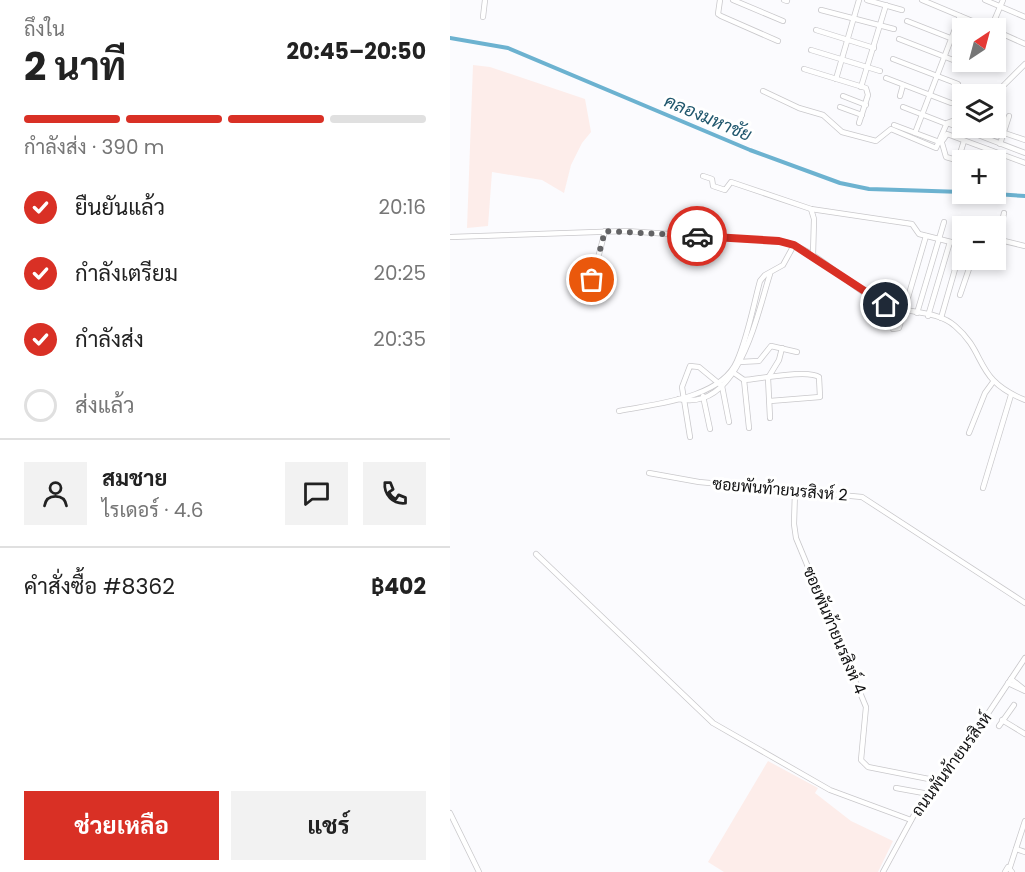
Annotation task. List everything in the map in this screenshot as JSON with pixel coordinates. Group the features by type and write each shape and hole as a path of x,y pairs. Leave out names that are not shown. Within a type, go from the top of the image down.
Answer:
{"street":[{"path":"483,17 485,0"},
{"path":"720,0 718,14 778,41"},
{"path":"733,0 783,21"},
{"path":"836,79 859,0"},
{"path":"867,0 902,10"},
{"path":"922,0 965,18"},
{"path":"985,0 1025,18"},
{"path":"994,18 1003,0"},
{"path":"861,87 886,5"},
{"path":"821,10 894,29"},
{"path":"907,21 952,38 915,133"},
{"path":"816,30 874,48"},
{"path":"1006,35 1025,44"},
{"path":"899,39 952,60"},
{"path":"811,50 880,71"},
{"path":"893,59 958,84"},
{"path":"1005,84 1025,64"},
{"path":"804,69 868,91 866,105 859,123"},
{"path":"886,78 951,103"},
{"path":"900,96 903,85"},
{"path":"763,91 799,108 824,115 842,132 876,141 891,129 934,148 946,135 1025,163"},
{"path":"843,96 866,105"},
{"path":"840,106 862,115"},
{"path":"903,107 952,126"},
{"path":"1006,124 1009,116"},
{"path":"945,123 952,121"},
{"path":"945,123 941,142 945,155 952,158"},
{"path":"894,125 941,142"},
{"path":"1006,133 1024,139 1025,131"},
{"path":"963,150 966,138"},
{"path":"983,138 1025,153"},
{"path":"1000,144 1002,138"},
{"path":"703,176 712,179 715,188 725,190 731,182 811,209 912,224 916,233 950,242 928,316"},
{"path":"811,209 814,219 813,255"},
{"path":"917,313 944,222"},
{"path":"591,299 590,288 605,231"},
{"path":"450,237 605,231 779,241 794,245 813,255 876,300 903,310 942,318 952,323 963,334 993,382 1025,400"},
{"path":"893,329 899,328 926,236"},
{"path":"1006,242 1025,246"},
{"path":"682,398 704,396 734,374 760,281 786,261 794,245"},
{"path":"942,318 955,270"},
{"path":"960,295 969,270"},
{"path":"619,411 699,393 720,384 739,362 759,361 771,346 797,352"},
{"path":"770,418 768,378 779,360 782,348"},
{"path":"690,436 682,387 690,366 699,367 720,384 729,422"},
{"path":"734,374 744,380 815,374 819,377 820,397 770,401"},
{"path":"744,380 749,428"},
{"path":"969,433 985,393 993,382"},
{"path":"982,488 1011,394"},
{"path":"704,396 710,429"},
{"name":"ซอยพันท้ายนรสิงห์ 2","path":"649,473 674,479 856,495 867,499 1025,603"},
{"name":"ซอยพันท้ายนรสิงห์ 4","path":"795,491 796,538 866,707 861,760 868,767 939,781"},
{"path":"536,554 551,565 713,723 830,790 911,820"},
{"name":"ถนนพันท้ายนรสิงห์","path":"883,872 911,820 965,748 1025,659"},
{"path":"1010,681 1025,690"},
{"path":"1014,705 1000,723 1025,734"},
{"path":"896,788 929,794"},
{"path":"450,813 479,872"},
{"path":"1005,872 1006,868 1011,871 1024,824"},
{"path":"1016,849 1025,852"}],"shaded area":[{"path":"473,65 490,67 585,99 591,132 582,143 571,165 564,193 542,180 492,172 488,226 467,228"},
{"path":"768,761 818,788 815,793 851,821 893,841 878,872 724,872 708,862"}],"waterway":[{"name":"คลองมหาชัย","path":"450,38 508,48 750,150 840,183 869,189 952,192"},
{"name":"คลองมหาชัย","path":"1006,195 1025,196"}],"way so far":[{"path":"592,280 605,231 697,236"}],"route":[{"path":"697,236 779,241 794,245 807,251 886,305"}]}
